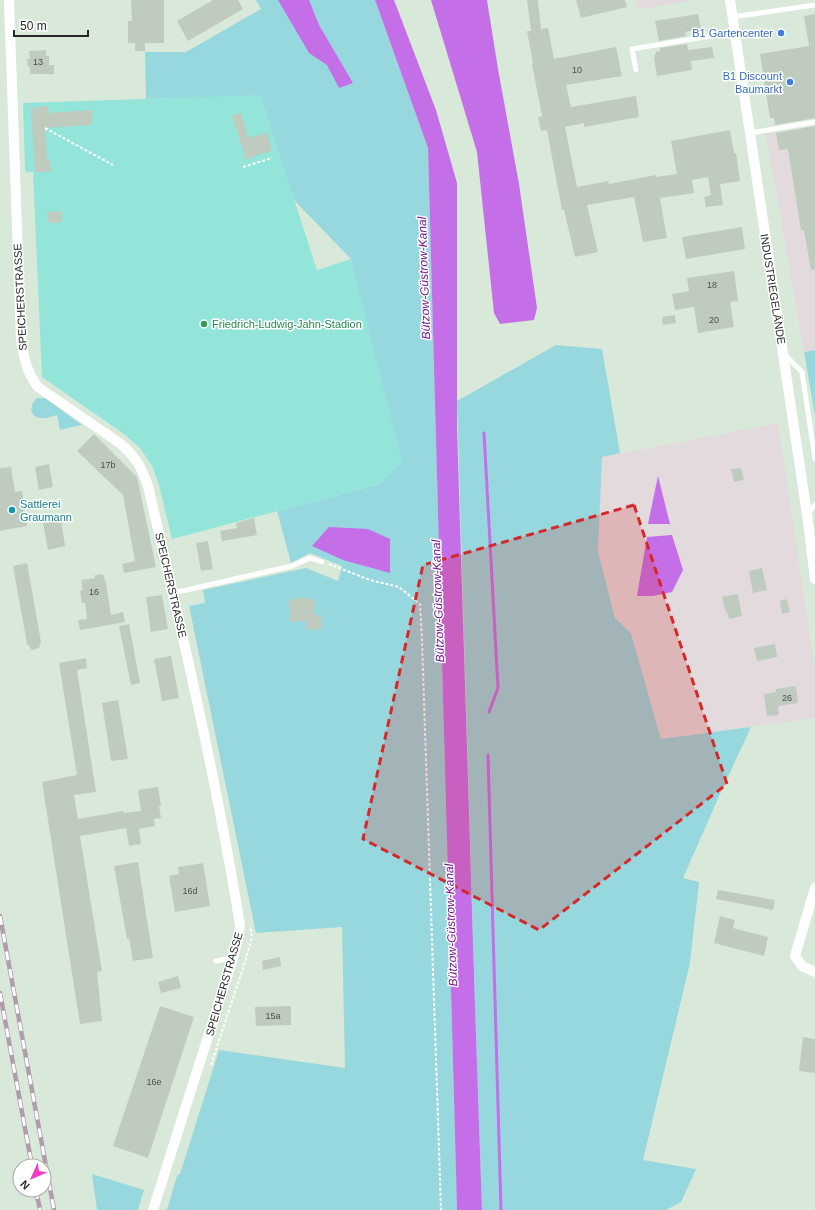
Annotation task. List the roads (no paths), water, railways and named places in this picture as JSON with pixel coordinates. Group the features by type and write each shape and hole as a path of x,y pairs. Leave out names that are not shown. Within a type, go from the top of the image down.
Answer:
{"street":[{"name":"SPEICHERSTRASSE","path":"9,0 21,341 24,358 31,377 38,387 121,444 133,454 142,467 148,486 173,594 213,780 240,925 233,958 154,1210"},
{"name":"INDUSTRIEGELÄNDE","path":"730,0 807,514 815,579"},
{"path":"815,888 795,956 802,966 815,972"}],"lane":[{"path":"732,17 815,5"},
{"path":"636,70 632,50 735,32"},
{"path":"750,133 815,122"},
{"path":"783,353 802,372 815,459"},
{"path":"807,514 815,505"},
{"path":"173,594 292,566 310,558 322,562"},
{"path":"216,961 233,958"}],"water":[{"path":"278,0 309,0 319,25 353,83 339,88 327,65 309,53"},
{"name":"Bützow-Güstrow-Kanal","path":"375,0 394,0 436,110 457,183 457,427 482,1210 457,1210 428,148"},
{"path":"431,0 487,0 519,184 537,308 534,320 500,324 494,313 477,152"},
{"path":"658,476 670,524 648,524"},
{"path":"329,527 368,529 390,539 390,573 343,560 312,546"},
{"path":"672,535 683,570 672,592 653,596 637,596 647,537"}],"waterway":[{"path":"484,433 498,688 489,712"},
{"path":"488,755 501,1210"}],"railway":[{"path":"0,916 54,1210"},
{"path":"0,993 31,1158"},
{"path":"38,1198 40,1210"}],"place":[{"name":"B1 Gartencenter","path":"781,33"},
{"name":"B1 Discount Baumarkt","path":"790,82"},
{"name":"Friedrich-Ludwig-Jahn-Stadion","path":"204,324"},
{"name":"Sattlerei Graumann","path":"12,510"}]}
